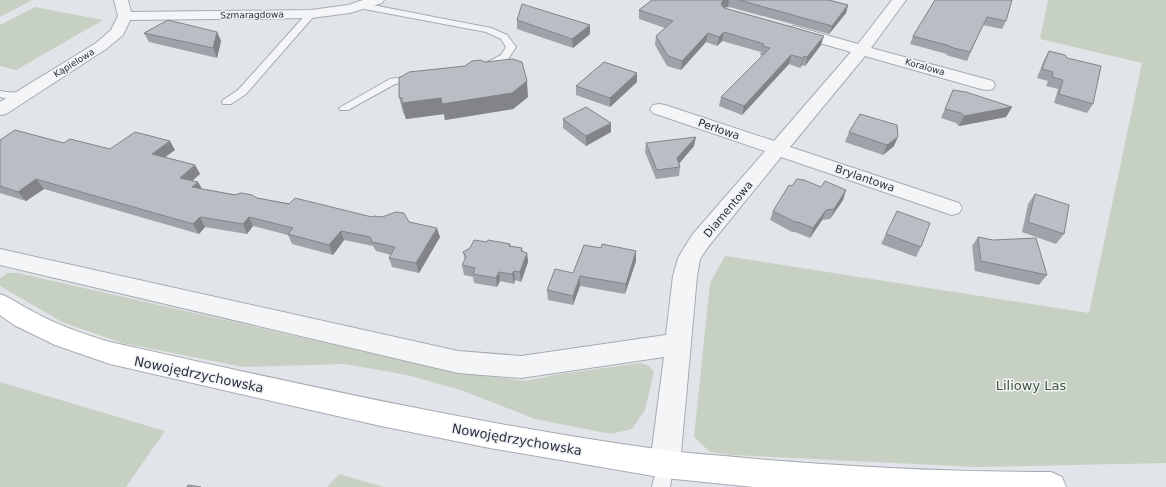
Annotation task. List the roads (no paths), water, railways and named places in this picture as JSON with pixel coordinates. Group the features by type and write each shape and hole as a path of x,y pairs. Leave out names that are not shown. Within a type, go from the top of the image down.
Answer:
{"street":[{"path":"121,0 125,16"},
{"name":"Szmaragdowa","path":"125,16 332,13 362,6 377,0"},
{"name":"Diamentowa","path":"663,475 685,276 689,258 700,241 862,49 899,0"},
{"name":"Kąpielowa","path":"0,110 101,46 118,32 125,16"},
{"name":"Koralowa","path":"778,26 987,85"},
{"name":"Perłowa","path":"659,108 778,149"},
{"name":"Brylantowa","path":"778,149 952,208"},
{"path":"0,257 458,362 521,366 678,344"},
{"name":"Nowojędrzychowska","path":"0,303 23,318 64,338 110,354 381,414 490,435 663,475 807,478 886,484 969,487 1051,487"}],"lane":[{"path":"362,6 488,30 504,37 511,46 504,58 489,67 476,70"},
{"path":"227,102 242,92 311,14"},
{"path":"344,108 393,81 424,77"},
{"path":"0,94 9,96 23,96"}],"park label":[{"name":"Liliowy Las","path":"1031,385"}]}
